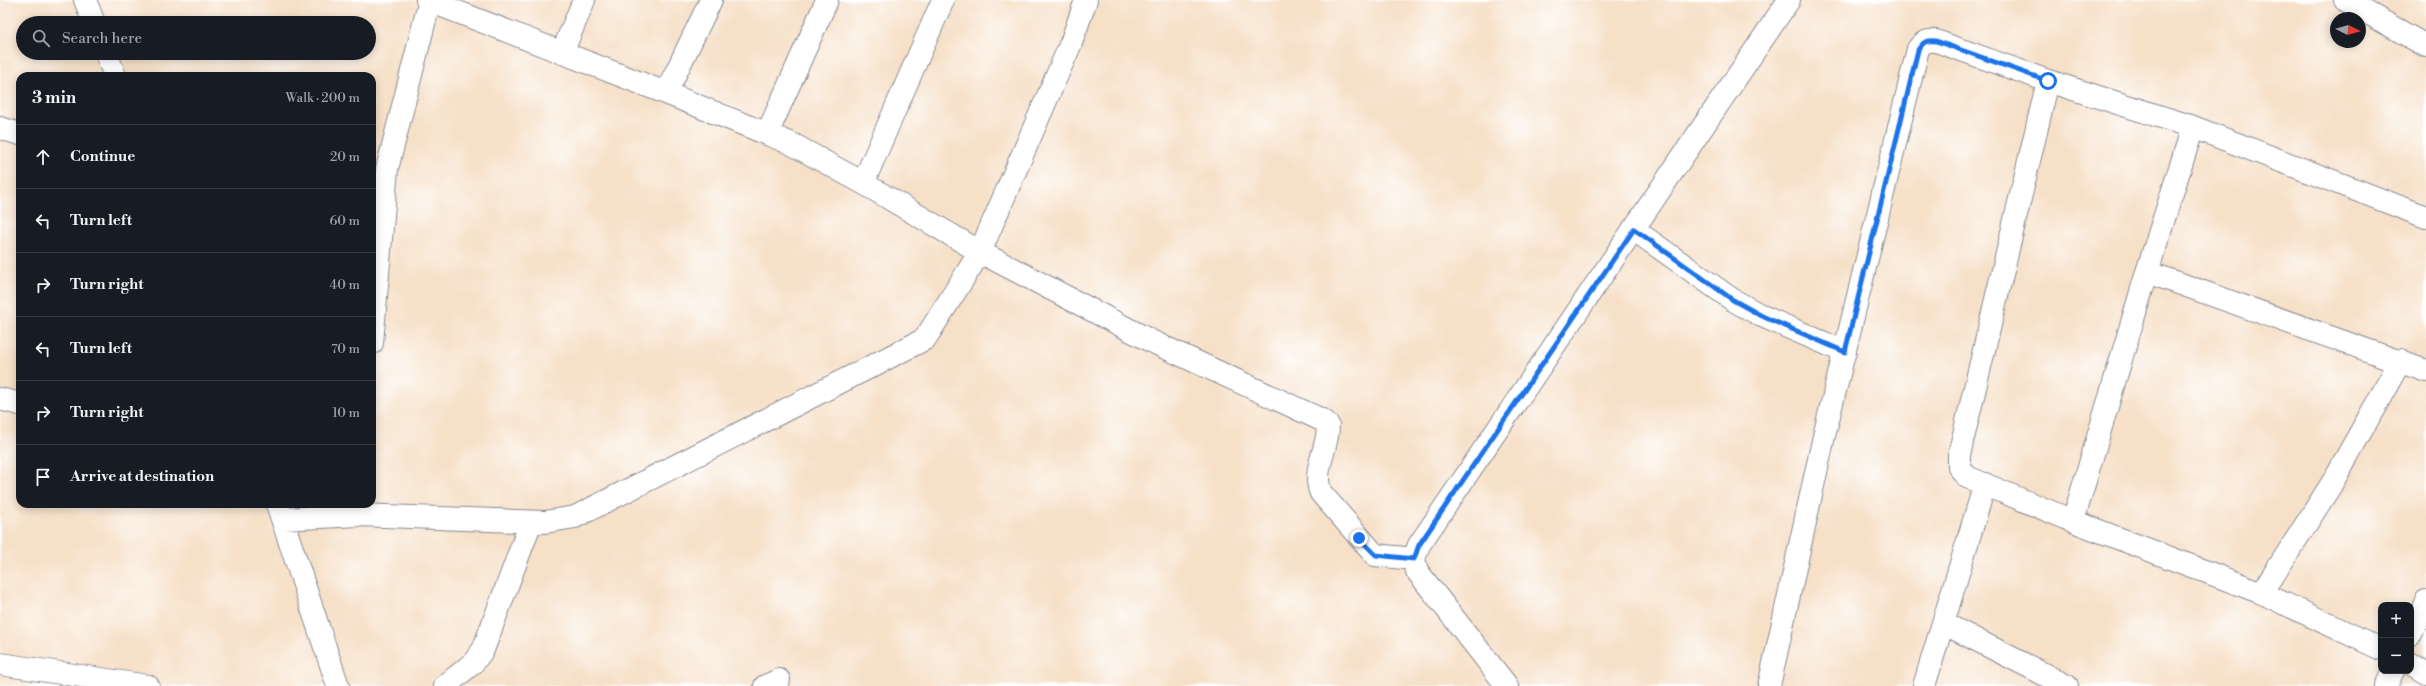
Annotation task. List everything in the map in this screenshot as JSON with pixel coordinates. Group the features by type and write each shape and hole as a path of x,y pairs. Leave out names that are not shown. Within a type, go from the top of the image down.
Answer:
{"street":[{"path":"86,0 92,16"},
{"path":"376,242 379,167 429,0 792,144 864,183 980,252 1166,350 1324,421 1328,425 1329,434 1318,477 1317,485 1321,493 1376,555 1414,559"},
{"path":"562,52 584,0"},
{"path":"666,93 711,0"},
{"path":"767,134 827,0"},
{"path":"864,183 943,0"},
{"path":"338,686 280,511 359,510 530,522 560,521 575,517 926,339 980,252 1066,55 1086,0"},
{"path":"1499,684 1417,571 1414,559 1419,545 1789,0"},
{"path":"2345,0 2426,46"},
{"path":"1769,686 1845,352 1918,50 1922,43 1928,40 1936,41 2048,81 2193,127 2426,217"},
{"path":"109,60 113,72"},
{"path":"2048,81 1959,455 1959,467 1967,477 2073,521 2262,593 2378,648"},
{"path":"2073,521 2147,272 2193,127"},
{"path":"0,128 16,133"},
{"path":"1634,229 1733,300 1762,316 1845,352"},
{"path":"2147,272 2401,360 2426,371"},
{"path":"2262,593 2331,485 2401,360"},
{"path":"0,399 16,403"},
{"path":"1924,686 1985,484"},
{"path":"445,686 473,663 483,650 530,522"},
{"path":"2414,627 2426,601"},
{"path":"1943,623 2067,686"},
{"path":"0,664 148,686"},
{"path":"2414,666 2426,673"},
{"path":"2386,686 2392,674"}],"route":[{"path":"1359,538 1376,555 1383,557 1414,559 1419,545 1634,229 1733,300 1762,316 1845,352 1918,50 1922,43 1928,40 1936,41 2048,81"}]}
